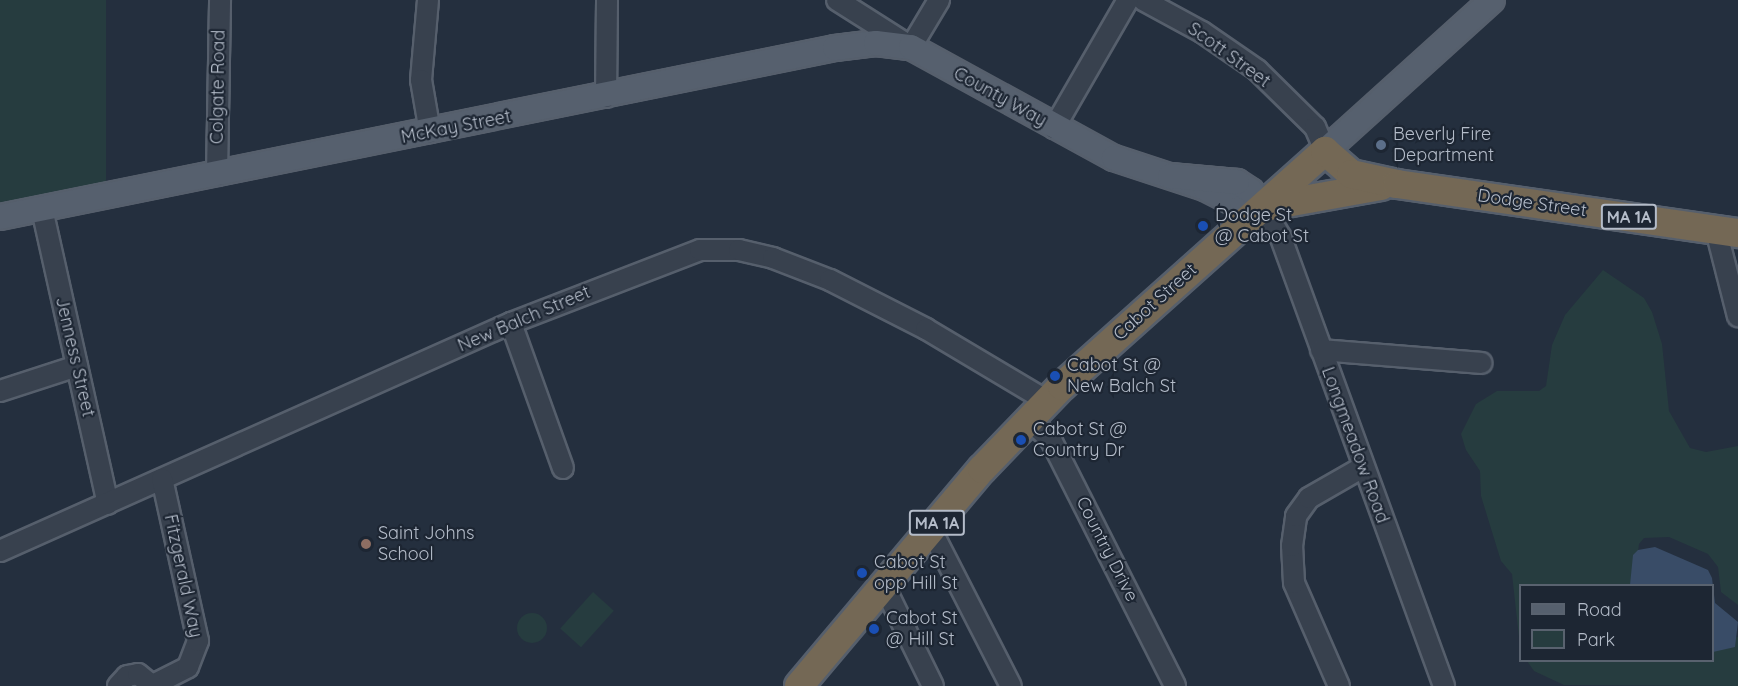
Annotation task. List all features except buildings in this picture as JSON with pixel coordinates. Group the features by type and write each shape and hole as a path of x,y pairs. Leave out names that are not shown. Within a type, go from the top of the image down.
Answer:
{"highway":[{"name":"Dodge Street","path":"1325,151 1351,174 1397,184 1733,229"},
{"name":"Cabot Street","path":"799,686 931,530 1038,411 1325,151"},
{"name":"Dodge Street","path":"1262,207 1397,184"}],"main road":[{"name":"Cabot Street","path":"1325,151 1492,0"},
{"name":"McKay Street","path":"0,217 606,97 859,44 911,47"},
{"name":"County Way","path":"911,47 1054,128 1114,158 1170,176 1237,182 1251,191 1262,207"}],"street":[{"name":"Colgate Road","path":"217,175 220,0"},
{"path":"428,0 421,80 430,132"},
{"path":"606,97 607,0"},
{"name":"County Way","path":"837,0 911,47"},
{"path":"911,47 939,0"},
{"path":"1054,128 1128,0"},
{"name":"Scott Street","path":"1143,0 1202,32 1257,70 1315,127 1325,151"},
{"name":"Longmeadow Road","path":"1262,207 1281,238 1444,686"},
{"name":"Jenness Street","path":"42,209 108,504"},
{"path":"1733,229 1738,316"},
{"name":"New Balch Street","path":"0,551 511,324 700,250 739,250 773,258 830,280 926,329 1038,411"},
{"path":"511,324 563,468"},
{"path":"1321,350 1481,363"},
{"path":"0,391 78,366"},
{"name":"Country Drive","path":"1038,411 1050,440 1175,686"},
{"path":"1339,686 1294,583 1292,546 1296,516 1309,498 1363,467"},
{"name":"Fitzgerald Way","path":"118,686 127,676 138,674 153,686 188,667 198,641 162,479"},
{"path":"931,530 1011,686"},
{"path":"884,586 933,686"}],"green space":[{"path":"0,0 106,0 106,202 0,202"},
{"path":"1603,270 1644,298 1652,312 1662,344 1669,411 1690,448 1706,452 1738,446 1738,605 1721,592 1718,567 1708,554 1669,537 1644,538 1639,544 1634,584 1519,584 1519,637 1512,574 1501,561 1481,496 1480,471 1466,450 1461,434 1476,404 1497,391 1539,391 1546,386 1552,345 1565,315"},
{"path":"593,592 614,611 581,647 560,628"},
{"path":"532,613 538,614 546,622 546,634 538,642 532,643 526,642 518,634 517,628 518,622 526,614"},
{"path":"1738,637 1738,686 1564,685 1534,671 1528,662 1714,662 1714,640"}],"water":[{"path":"1655,547 1708,570 1713,584 1630,584 1633,555 1638,550"},
{"path":"1714,595 1715,603 1738,622 1735,647 1714,652"}],"place":[{"name":"Beverly Fire Department","path":"1381,145"},
{"name":"Dodge St @ Cabot St","path":"1203,226"},
{"name":"Cabot St @ New Balch St","path":"1055,376"},
{"name":"Cabot St @ Country Dr","path":"1021,440"},
{"name":"Saint Johns School","path":"366,544"},
{"name":"Cabot St opp Hill St","path":"862,573"},
{"name":"Cabot St @ Hill St","path":"874,629"}]}
